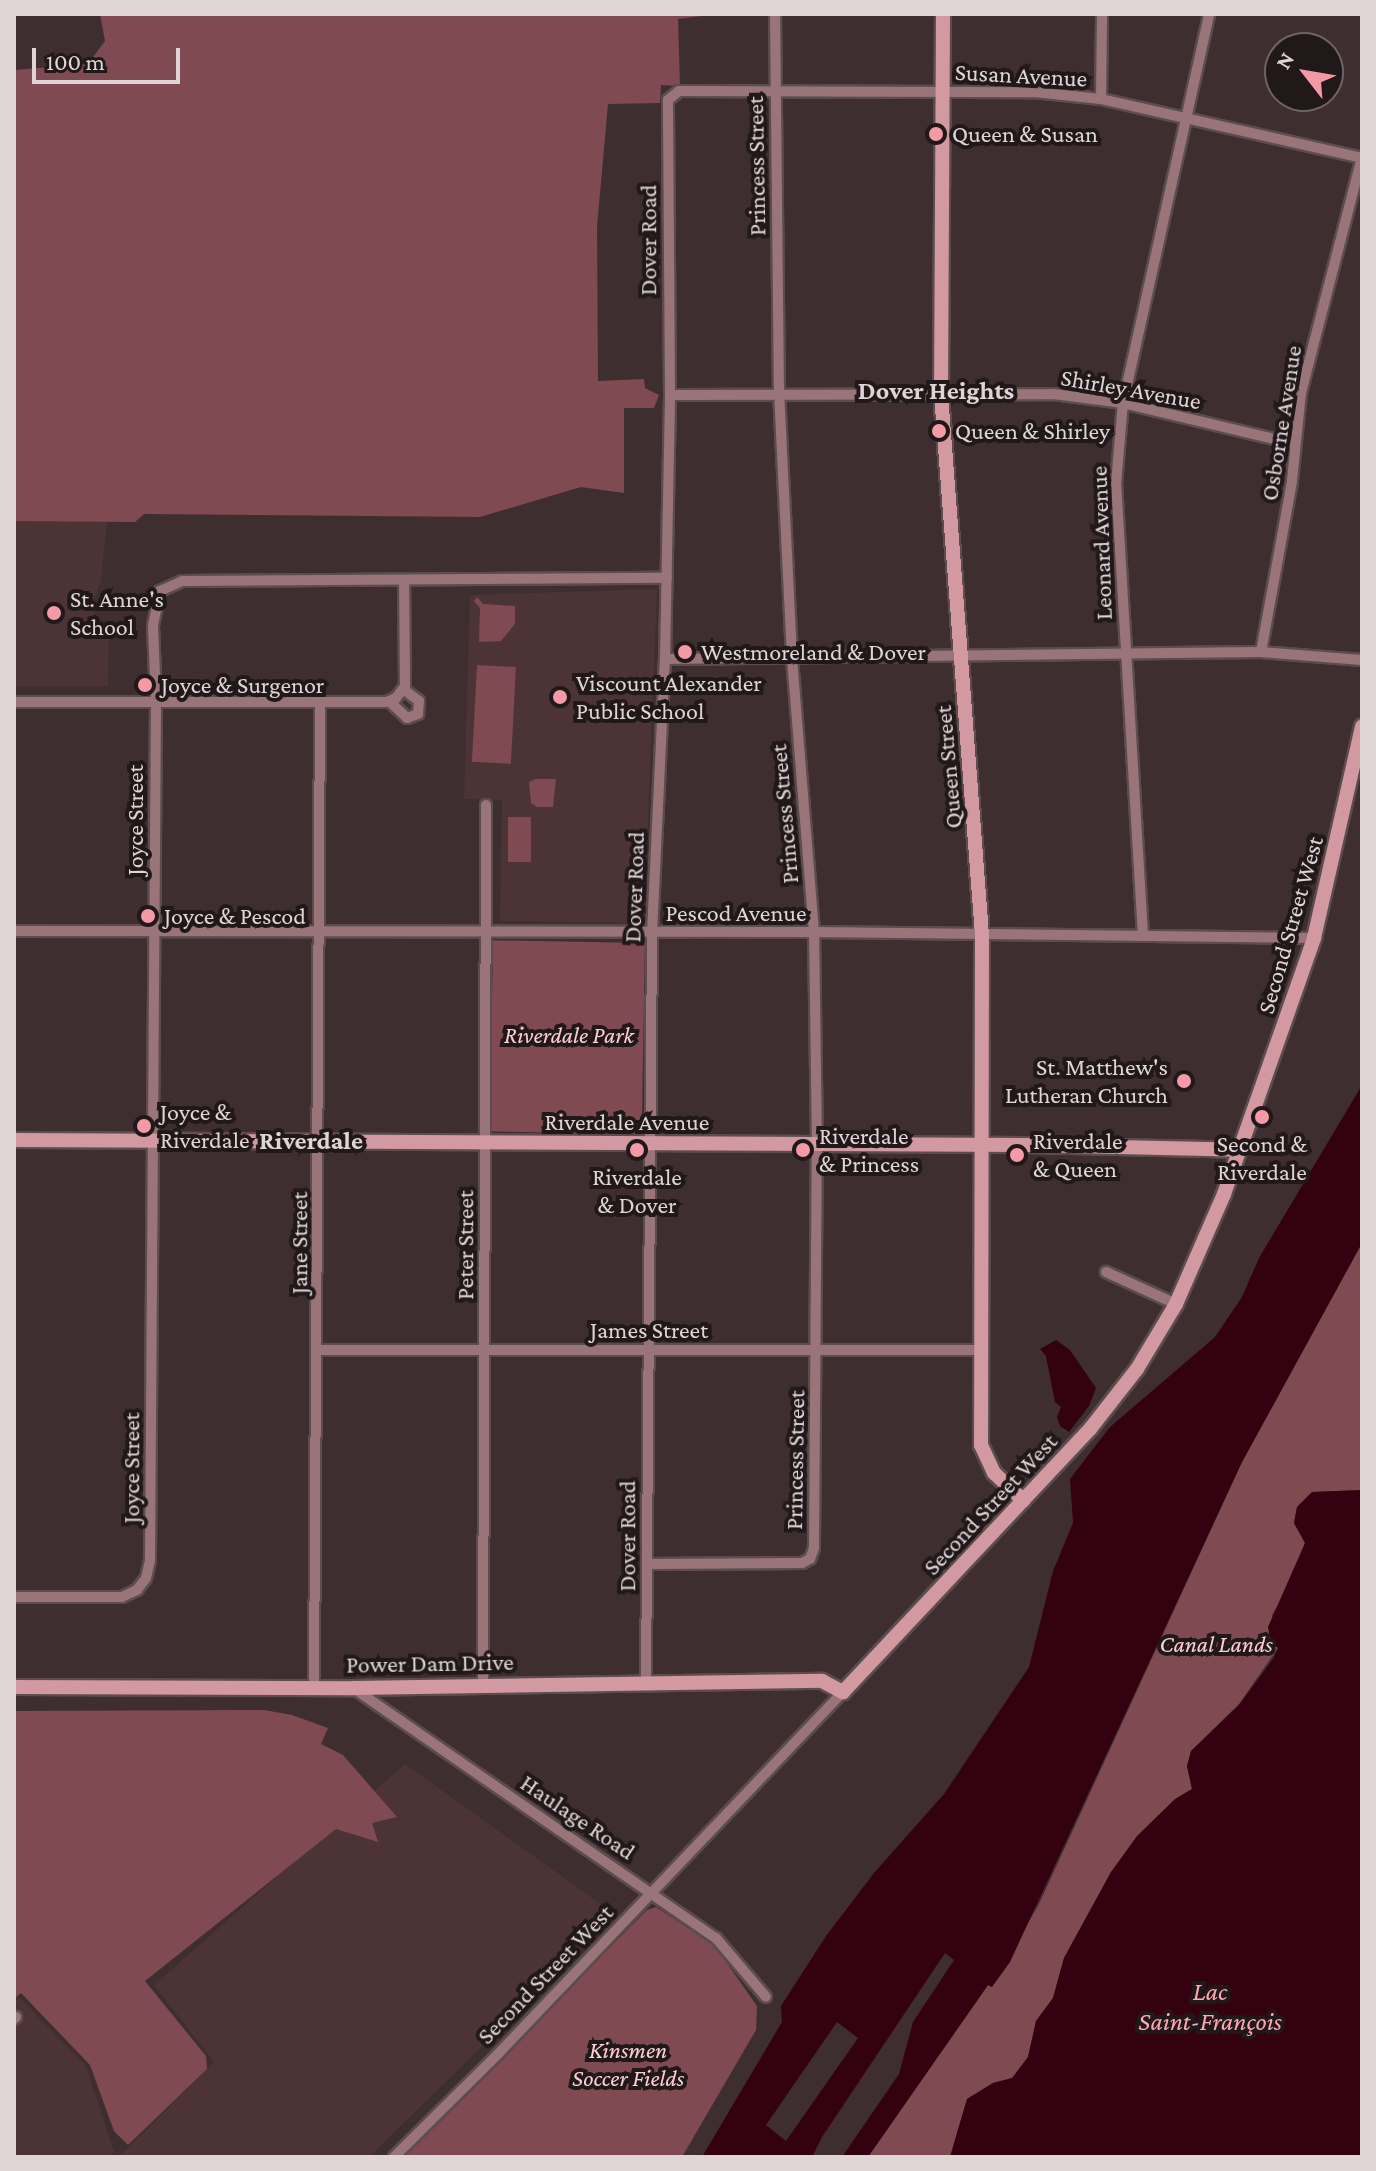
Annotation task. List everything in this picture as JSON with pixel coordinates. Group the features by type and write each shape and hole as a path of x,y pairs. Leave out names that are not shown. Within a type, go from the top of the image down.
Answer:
{"street":[{"name":"Princess Street","path":"647,1564 807,1562 814,1548 817,1145 814,932 792,657 779,394 775,14"},
{"name":"Queen Street","path":"943,14 941,394 982,936 980,1350 983,1453 994,1473 1023,1500"},
{"path":"1101,99 1102,14"},
{"name":"Leonard Avenue","path":"1143,936 1116,484 1123,403 1209,14"},
{"name":"Susan Avenue","path":"672,94 776,90 1034,92 1101,99 1362,157"},
{"name":"Dover Road","path":"646,1683 652,933 667,578 670,395 667,126 668,100 672,94"},
{"name":"Osborne Avenue","path":"1261,652 1292,481 1301,391 1362,157"},
{"name":"Shirley Avenue","path":"670,395 1053,394 1123,403 1295,444"},
{"name":"Joyce Street","path":"14,1597 122,1597 137,1590 146,1578 150,1560 156,701 154,604 160,591 182,581 667,578"},
{"path":"14,702 320,704 389,701 403,689 404,581"},
{"path":"665,659 1261,652 1362,660"},
{"path":"389,701 407,718 418,714 419,701 403,689"},
{"name":"Jane Street","path":"314,1685 319,1350 320,704"},
{"name":"Second Street West","path":"394,2157 653,1893 1114,1399 1176,1304 1240,1150 1314,938 1362,726"},
{"name":"Peter Street","path":"483,1685 486,805"},
{"name":"Pescod Avenue","path":"14,931 814,932 1314,938"},
{"name":"Riverdale Avenue","path":"14,1140 982,1145 1222,1147 1240,1150"},
{"path":"1106,1272 1176,1304"},
{"name":"James Street","path":"319,1350 980,1350"},
{"name":"Power Dam Drive","path":"14,1687 314,1685 353,1688 822,1681 843,1692"},
{"name":"Haulage Road","path":"353,1688 716,1938 766,1997"}],"shaded area":[{"name":"St. Anne's School","path":"107,520 101,581 94,599 95,628 109,628 108,686 14,686 14,521"},
{"name":"Viscount Alexander Public School","path":"657,589 644,923 500,921 502,800 464,799 470,595"},
{"path":"405,1764 616,1915 369,2157 119,2157 214,2062 154,1985"},
{"path":"19,1997 86,2066 114,2152 109,2157 14,2157 14,2002"}],"green space":[{"path":"100,14 718,14 678,19 680,86 661,85 660,103 608,104 597,227 598,381 644,379 645,388 659,395 654,408 624,408 624,493 581,487 480,517 144,514 135,522 14,521 14,70 88,64 105,41"},
{"path":"477,597 483,604 515,606 515,624 501,641 479,642 480,608 474,601"},
{"path":"477,665 516,667 511,764 472,762"},
{"path":"556,779 553,807 537,807 531,803 529,782"},
{"path":"508,817 531,817 531,862 508,862"},
{"name":"Riverdale Park","path":"493,940 645,943 642,1134 490,1131"},
{"name":"Canal Lands","path":"1362,1243 1362,1490 1312,1492 1297,1507 1294,1523 1305,1543 1287,1590 1272,1615 1278,1648 1239,1704 1191,1751 1187,1766 1192,1789 1165,1809 1111,1872 1064,1958 1053,1998 1036,2021 1028,2057 1013,2078 993,2083 967,2099 950,2157 868,2157 988,1985 991,1987 1039,1904 1242,1462"},
{"path":"264,1710 292,1715 328,1728 321,1744 343,1755 397,1817 372,1823 378,1842 336,1829 145,1981 206,2056 207,2069 128,2145 114,2131 90,2065 21,1993 14,1999 14,1711"},
{"name":"Kinsmen Soccer Fields","path":"656,1907 715,1946 757,2006 756,2030 682,2157 402,2157 647,1910"}],"water":[{"path":"1362,1085 1362,1243 1242,1462 1010,1962 992,1987 988,1985 868,2157 842,2157 899,2074 913,2022 954,1960 945,1953 822,2137 812,2157 702,2157 782,2022 781,2006 826,1936 874,1873 944,1794 1029,1667 1053,1571 1073,1523 1070,1479 1110,1427 1215,1337 1242,1297 1259,1258","holes":["837,2022 858,2038 786,2141 766,2125"]},
{"path":"1056,1340 1070,1350 1096,1388 1089,1406 1069,1432 1060,1426 1057,1417 1061,1407 1055,1402 1046,1356 1040,1349"},
{"name":"Lac Saint-François","path":"1362,1490 1362,2157 950,2157 967,2099 993,2083 1012,2078 1028,2057 1036,2021 1053,1998 1064,1958 1111,1872 1137,1836 1175,1799 1192,1789 1187,1766 1191,1751 1239,1705 1273,1659 1278,1648 1271,1643 1268,1627 1305,1543 1294,1523 1297,1507 1312,1492"}],"place":[{"name":"Queen & Susan","path":"936,134"},
{"name":"Queen & Shirley","path":"939,431"},
{"name":"St. Anne's School","path":"54,613"},
{"name":"Westmoreland & Dover","path":"685,652"},
{"name":"Joyce & Surgenor","path":"145,685"},
{"name":"Viscount Alexander Public School","path":"560,697"},
{"name":"Joyce & Pescod","path":"148,916"},
{"name":"St. Matthew's Lutheran Church","path":"1184,1081"},
{"name":"Second & Riverdale","path":"1262,1117"},
{"name":"Joyce & Riverdale","path":"144,1126"},
{"name":"Riverdale & Dover","path":"637,1150"},
{"name":"Riverdale & Princess","path":"803,1150"},
{"name":"Riverdale & Queen","path":"1017,1155"}],"district":[{"name":"Dover Heights","path":"936,391"},
{"name":"Riverdale","path":"311,1141"}]}
